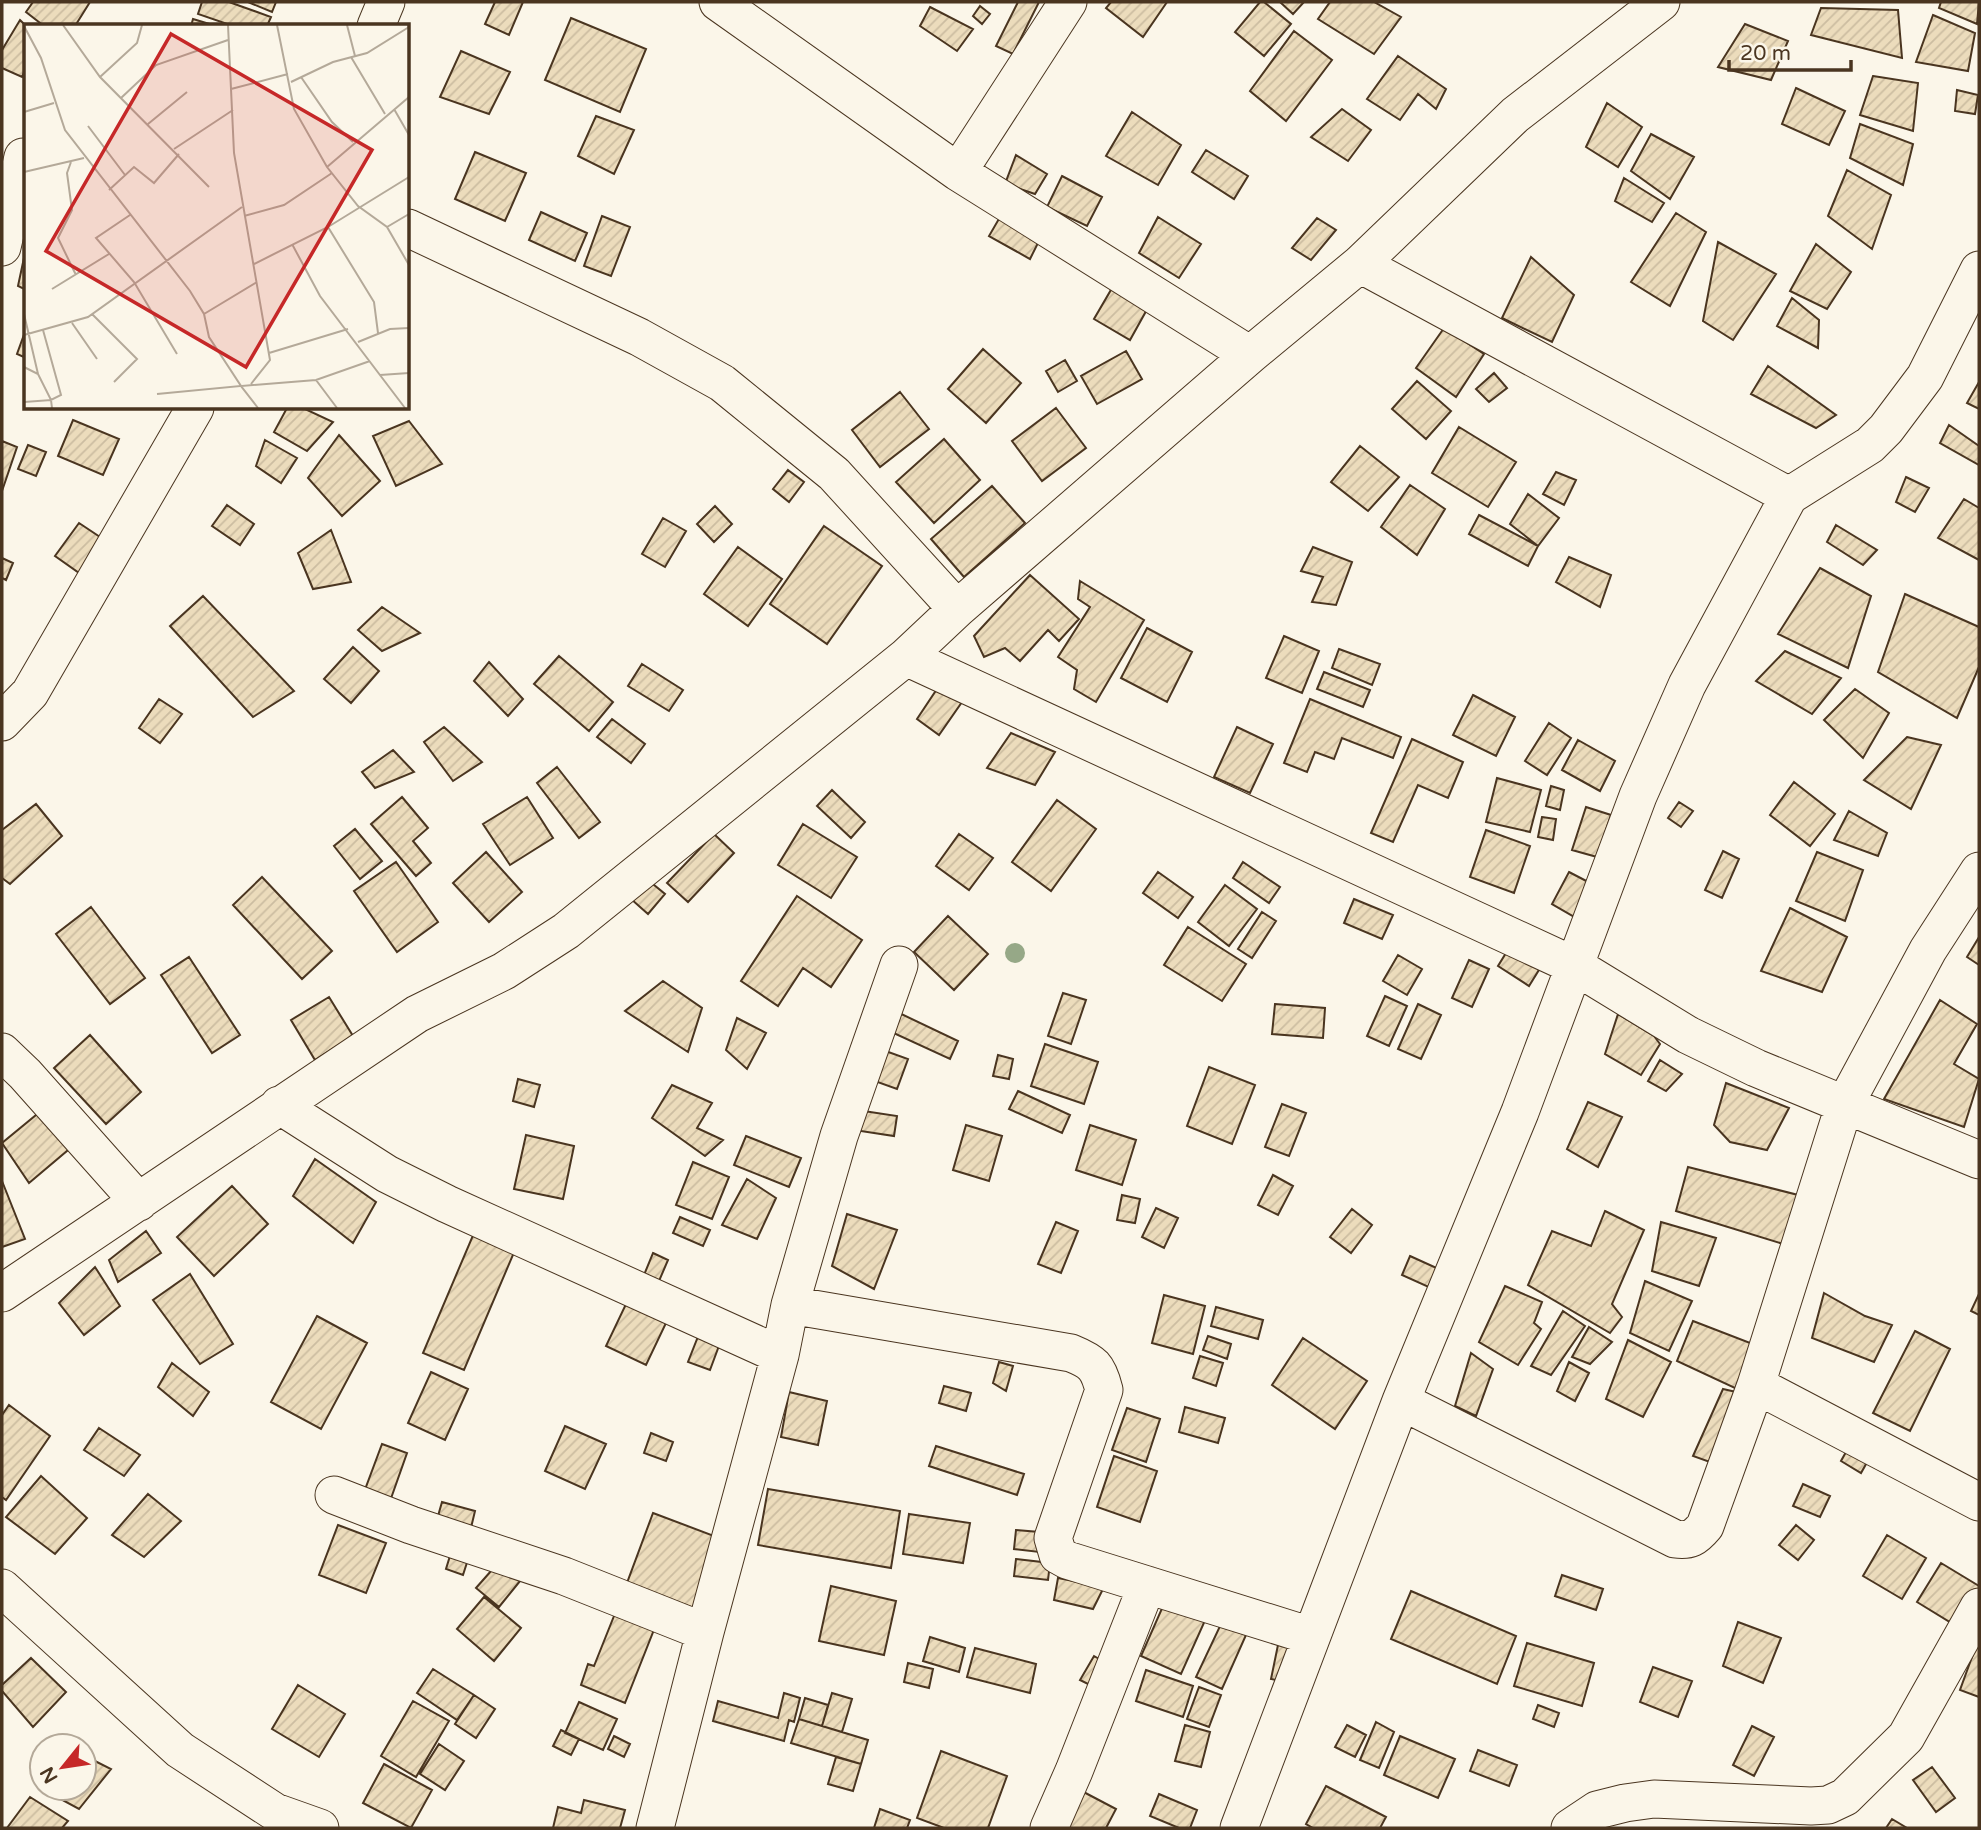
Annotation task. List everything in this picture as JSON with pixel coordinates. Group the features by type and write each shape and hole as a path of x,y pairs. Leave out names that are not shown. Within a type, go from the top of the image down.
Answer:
{"street":[{"path":"377,24 386,2"},
{"path":"718,2 958,172 1250,355"},
{"path":"958,172 1068,2"},
{"path":"2,1293 417,1014 504,971 566,931 906,657 957,609 1250,355 1360,264 1515,116 1661,2"},
{"path":"2,247 17,155"},
{"path":"410,229 639,337 722,383 834,474 957,609"},
{"path":"1360,264 1789,496"},
{"path":"1239,1828 1401,1401 1520,1112 1638,796 1687,685 1789,496 1870,445 1899,413 1925,377 1979,270"},
{"path":"2,722 30,693 194,410"},
{"path":"906,657 1575,966 1688,1035 1756,1068 1844,1107 1979,1160"},
{"path":"1401,1401 1675,1539 1688,1541 1696,1537 1705,1526 1756,1385 1844,1107 1928,950 1979,871"},
{"path":"655,1828 780,1354 790,1305 839,1136 899,965"},
{"path":"2,1052 25,1073 139,1202"},
{"path":"279,1105 387,1174 411,1186 780,1354"},
{"path":"790,1305 1071,1353 1089,1361 1100,1373 1104,1390 1053,1538 1058,1555 1311,1636"},
{"path":"1756,1385 1979,1502"},
{"path":"334,1495 411,1525 564,1576 705,1632"},
{"path":"1049,1828 1147,1585"},
{"path":"2,1588 180,1750 275,1812 320,1828"},
{"path":"1570,1828 1597,1810 1654,1799 1811,1806 1828,1805 1846,1797 1906,1737 1979,1607"}],"building":[{"path":"33,2 90,2 76,24 41,24 26,12"},
{"path":"202,2 229,2 271,17 268,24 227,24 198,14"},
{"path":"248,2 276,2 272,12"},
{"path":"495,2 523,2 509,35 485,24"},
{"path":"1018,2 1039,2 1013,54 996,46"},
{"path":"1111,2 1167,2 1143,37 1106,8"},
{"path":"1260,2 1264,2 1291,24 1264,56 1235,32"},
{"path":"1280,2 1304,2 1293,14"},
{"path":"1330,2 1374,2 1401,17 1374,54 1318,19"},
{"path":"1941,2 1979,2 1977,24 1939,8"},
{"path":"980,6 990,14 982,24 973,16"},
{"path":"930,7 973,29 957,51 920,26"},
{"path":"1821,8 1898,10 1902,58 1811,35"},
{"path":"1933,15 1975,33 1968,71 1916,62"},
{"path":"571,18 646,49 620,112 545,80"},
{"path":"193,19 209,24 192,24"},
{"path":"20,20 24,24 22,77 2,68 2,50"},
{"path":"1745,24 1788,41 1771,80 1718,67"},
{"path":"1294,31 1332,60 1286,121 1250,91"},
{"path":"461,51 510,72 489,114 440,97"},
{"path":"1398,56 1446,89 1436,109 1418,94 1400,120 1367,99"},
{"path":"1873,76 1918,83 1913,131 1860,115"},
{"path":"1796,88 1845,111 1829,145 1782,124"},
{"path":"1957,90 1978,95 1975,114 1955,111"},
{"path":"1607,103 1642,127 1618,167 1586,147"},
{"path":"1342,109 1371,130 1348,161 1311,137"},
{"path":"1132,112 1181,145 1158,185 1106,156"},
{"path":"596,116 634,130 614,174 578,156"},
{"path":"1860,124 1913,144 1903,185 1850,158"},
{"path":"1651,134 1694,157 1670,199 1631,171"},
{"path":"1206,150 1248,176 1234,199 1192,172"},
{"path":"475,152 526,173 505,221 455,199"},
{"path":"1016,155 1047,174 1035,194 1005,184"},
{"path":"1847,170 1891,195 1872,249 1828,216"},
{"path":"1062,176 1102,197 1087,226 1047,207"},
{"path":"1624,178 1664,203 1652,222 1615,201"},
{"path":"541,212 587,233 575,261 529,240"},
{"path":"1676,213 1706,232 1670,306 1631,282"},
{"path":"602,216 630,227 611,276 584,266"},
{"path":"1000,217 1040,239 1030,259 989,236"},
{"path":"1158,217 1201,244 1179,278 1139,253"},
{"path":"1317,218 1336,230 1311,260 1292,248"},
{"path":"1718,242 1776,274 1733,340 1703,321"},
{"path":"1816,244 1851,272 1827,309 1790,291"},
{"path":"1531,257 1574,295 1552,342 1502,318"},
{"path":"24,258 24,289 18,286"},
{"path":"1115,283 1150,304 1130,340 1094,319"},
{"path":"1792,298 1819,320 1818,348 1777,326"},
{"path":"1444,328 1484,354 1456,397 1416,368"},
{"path":"24,335 24,357 17,354"},
{"path":"983,349 1021,383 986,423 948,389"},
{"path":"1126,351 1142,379 1097,404 1081,376"},
{"path":"1065,360 1077,381 1058,392 1046,371"},
{"path":"1768,366 1836,415 1816,428 1751,394"},
{"path":"1494,373 1507,388 1489,402 1476,389"},
{"path":"1417,381 1451,411 1426,439 1392,409"},
{"path":"1979,382 1979,409 1967,403"},
{"path":"900,392 929,429 880,467 852,430"},
{"path":"1056,408 1086,448 1042,481 1012,441"},
{"path":"286,410 307,410 333,422 307,451 274,432"},
{"path":"73,420 119,439 103,475 58,456"},
{"path":"409,421 442,464 396,486 373,436"},
{"path":"1949,425 1979,446 1979,465 1940,443"},
{"path":"1459,427 1516,462 1488,507 1432,473"},
{"path":"339,435 380,481 342,516 308,478"},
{"path":"944,439 980,480 934,523 896,482"},
{"path":"265,440 297,458 281,483 256,466"},
{"path":"2,441 17,447 2,491"},
{"path":"28,445 46,452 36,476 18,469"},
{"path":"1360,446 1399,477 1368,511 1331,482"},
{"path":"788,470 804,482 789,502 773,489"},
{"path":"1556,472 1576,480 1564,505 1543,494"},
{"path":"1906,477 1929,488 1915,512 1896,502"},
{"path":"1410,485 1445,509 1417,555 1381,527"},
{"path":"992,486 1025,523 964,577 931,539"},
{"path":"1528,494 1559,518 1538,546 1510,524"},
{"path":"1964,499 1979,508 1979,560 1938,538"},
{"path":"227,505 254,524 240,545 212,526"},
{"path":"715,506 732,524 714,542 697,524"},
{"path":"1479,515 1538,546 1528,566 1469,534"},
{"path":"663,518 686,531 665,567 642,554"},
{"path":"79,523 106,541 82,575 55,556"},
{"path":"1836,525 1877,550 1863,565 1827,542"},
{"path":"824,526 882,566 827,644 770,604"},
{"path":"331,530 351,582 313,589 298,553"},
{"path":"738,547 782,579 748,626 704,594"},
{"path":"1313,547 1352,562 1336,605 1312,602 1323,577 1301,571"},
{"path":"1569,557 1611,575 1600,607 1556,582"},
{"path":"2,558 13,563 6,580 2,578"},
{"path":"1820,568 1871,596 1848,668 1778,634"},
{"path":"1030,575 1079,619 1059,641 1048,630 1020,661 1005,648 984,657 974,636"},
{"path":"1080,581 1144,620 1096,702 1074,689 1077,670 1058,657 1090,607 1078,599"},
{"path":"1905,594 1979,627 1979,667 1957,718 1878,672"},
{"path":"203,596 294,691 253,717 170,626"},
{"path":"382,607 420,633 382,651 358,630"},
{"path":"1147,628 1192,652 1167,702 1121,678"},
{"path":"1284,636 1319,651 1302,693 1266,678"},
{"path":"353,647 379,671 351,703 324,679"},
{"path":"1339,649 1380,664 1372,685 1332,668"},
{"path":"1785,651 1841,678 1812,714 1756,681"},
{"path":"559,656 613,702 589,731 534,684"},
{"path":"489,662 523,699 508,716 474,681"},
{"path":"642,664 683,690 669,711 628,686"},
{"path":"1324,672 1370,690 1363,707 1317,689"},
{"path":"939,686 962,702 939,735 917,719"},
{"path":"1855,689 1889,713 1863,758 1824,720"},
{"path":"1473,695 1515,717 1496,756 1453,735"},
{"path":"159,699 182,714 160,743 139,728"},
{"path":"1310,699 1401,737 1393,758 1342,738 1334,759 1315,752 1307,772 1284,763"},
{"path":"612,719 645,744 631,763 597,737"},
{"path":"1549,723 1571,738 1547,775 1525,761"},
{"path":"444,727 482,762 453,781 424,742"},
{"path":"1237,727 1273,744 1250,793 1214,777"},
{"path":"1011,733 1055,752 1035,785 987,768"},
{"path":"1907,737 1941,745 1911,809 1864,780"},
{"path":"1412,739 1463,762 1448,798 1418,785 1393,842 1371,833"},
{"path":"1578,740 1615,761 1600,791 1562,770"},
{"path":"393,750 414,772 375,788 362,772"},
{"path":"557,767 600,822 579,838 537,783"},
{"path":"1497,778 1541,790 1530,832 1486,822"},
{"path":"1794,782 1835,814 1810,846 1770,815"},
{"path":"1551,786 1564,790 1560,810 1546,806"},
{"path":"832,790 865,822 851,838 817,806"},
{"path":"402,797 428,828 413,841 431,863 416,876 371,824"},
{"path":"527,797 553,838 510,865 483,824"},
{"path":"1057,800 1096,829 1051,891 1012,862"},
{"path":"1679,802 1693,811 1681,827 1668,818"},
{"path":"36,804 62,836 10,884 2,878 2,830"},
{"path":"1586,807 1611,815 1597,857 1572,850"},
{"path":"1849,811 1887,833 1878,856 1834,840"},
{"path":"1542,817 1556,819 1553,840 1538,837"},
{"path":"803,824 857,857 831,898 778,865"},
{"path":"355,829 382,861 360,879 334,846"},
{"path":"1486,830 1530,846 1514,893 1470,877"},
{"path":"714,834 734,853 688,902 667,883"},
{"path":"959,834 993,858 969,890 936,866"},
{"path":"1723,851 1739,859 1722,898 1705,890"},
{"path":"486,852 522,892 489,922 453,883"},
{"path":"1817,852 1863,870 1845,921 1796,901"},
{"path":"396,862 438,922 397,952 354,891"},
{"path":"1243,862 1280,887 1269,903 1233,878"},
{"path":"1158,872 1193,897 1178,918 1143,893"},
{"path":"1569,872 1596,886 1578,919 1552,904"},
{"path":"262,877 332,951 302,979 233,905"},
{"path":"648,880 665,894 648,914 631,899"},
{"path":"1225,885 1257,909 1229,946 1198,922"},
{"path":"797,896 862,940 831,987 803,968 778,1006 741,981"},
{"path":"1354,899 1393,915 1382,939 1344,923"},
{"path":"91,907 145,978 110,1004 56,934"},
{"path":"1790,908 1847,937 1822,992 1761,971"},
{"path":"1262,912 1276,921 1252,958 1238,949"},
{"path":"948,916 988,954 954,990 914,952"},
{"path":"1188,927 1246,964 1222,1001 1164,965"},
{"path":"1979,937 1979,965 1967,957"},
{"path":"1511,945 1542,965 1529,986 1498,966"},
{"path":"1398,955 1422,969 1407,995 1383,981"},
{"path":"189,957 240,1035 212,1053 161,975"},
{"path":"1469,960 1489,969 1472,1007 1452,998"},
{"path":"663,981 702,1008 688,1052 625,1011"},
{"path":"1063,993 1086,1000 1071,1044 1048,1036"},
{"path":"1385,996 1407,1006 1389,1046 1367,1036"},
{"path":"329,997 353,1036 315,1060 291,1020"},
{"path":"1940,1000 1977,1024 1954,1064 1979,1079 1964,1127 1884,1099"},
{"path":"1275,1004 1325,1008 1323,1038 1272,1034"},
{"path":"1418,1004 1441,1015 1421,1059 1398,1049"},
{"path":"895,1011 958,1041 950,1059 887,1030"},
{"path":"1618,1014 1654,1036 1660,1044 1641,1075 1605,1054"},
{"path":"737,1018 766,1033 747,1069 726,1050"},
{"path":"90,1035 141,1092 106,1124 54,1068"},
{"path":"1045,1044 1098,1062 1084,1104 1031,1086"},
{"path":"880,1049 908,1059 897,1089 869,1079"},
{"path":"998,1055 1013,1059 1009,1079 993,1076"},
{"path":"1660,1060 1682,1074 1666,1091 1648,1081"},
{"path":"1209,1067 1255,1085 1232,1144 1187,1126"},
{"path":"518,1079 540,1085 534,1107 513,1101"},
{"path":"1726,1083 1789,1108 1767,1150 1730,1142 1714,1125"},
{"path":"672,1085 712,1103 697,1128 723,1140 705,1156 652,1118"},
{"path":"1018,1091 1070,1115 1062,1133 1009,1109"},
{"path":"1588,1102 1622,1117 1598,1167 1567,1149"},
{"path":"1282,1104 1306,1113 1289,1156 1265,1147"},
{"path":"47,1106 74,1145 29,1183 2,1143"},
{"path":"857,1110 897,1116 894,1136 854,1130"},
{"path":"966,1125 1002,1136 989,1181 953,1170"},
{"path":"1090,1125 1136,1140 1122,1185 1076,1170"},
{"path":"526,1135 574,1146 563,1199 514,1189"},
{"path":"746,1136 801,1158 789,1187 734,1165"},
{"path":"315,1159 376,1202 353,1243 293,1196"},
{"path":"693,1162 729,1177 712,1219 676,1205"},
{"path":"1688,1167 1810,1198 1793,1247 1676,1211"},
{"path":"1273,1175 1293,1186 1278,1215 1258,1205"},
{"path":"747,1179 776,1198 757,1239 722,1225"},
{"path":"2,1181 25,1239 2,1247"},
{"path":"232,1186 268,1224 214,1276 177,1237"},
{"path":"1122,1195 1140,1199 1135,1223 1117,1220"},
{"path":"1156,1208 1178,1218 1164,1248 1142,1237"},
{"path":"1352,1209 1372,1225 1351,1253 1330,1237"},
{"path":"1605,1211 1644,1230 1612,1304 1622,1317 1610,1333 1528,1285 1552,1231 1591,1246"},
{"path":"847,1214 897,1230 874,1289 832,1266"},
{"path":"680,1217 710,1230 703,1246 673,1233"},
{"path":"1056,1222 1078,1231 1061,1273 1038,1264"},
{"path":"1661,1222 1716,1238 1699,1286 1652,1271"},
{"path":"146,1231 161,1253 118,1282 109,1260"},
{"path":"474,1233 515,1250 464,1370 423,1353"},
{"path":"653,1253 668,1260 659,1281 644,1275"},
{"path":"1410,1256 1441,1270 1433,1289 1402,1275"},
{"path":"95,1267 120,1306 84,1335 59,1303"},
{"path":"190,1274 233,1344 200,1364 153,1300"},
{"path":"1645,1281 1692,1301 1669,1351 1630,1333"},
{"path":"1505,1286 1542,1302 1534,1323 1541,1329 1518,1365 1479,1342"},
{"path":"1824,1293 1865,1316 1892,1325 1874,1362 1812,1338"},
{"path":"1979,1294 1979,1315 1971,1311"},
{"path":"1164,1295 1205,1306 1193,1354 1152,1343"},
{"path":"626,1304 666,1323 646,1365 606,1346"},
{"path":"1216,1307 1263,1320 1258,1339 1211,1326"},
{"path":"1563,1311 1585,1326 1551,1375 1531,1366"},
{"path":"317,1316 367,1343 321,1429 271,1402"},
{"path":"1693,1321 1758,1346 1737,1389 1677,1361"},
{"path":"1589,1327 1612,1342 1590,1364 1572,1357"},
{"path":"1915,1331 1950,1349 1910,1431 1873,1413"},
{"path":"699,1334 720,1343 710,1370 688,1362"},
{"path":"1208,1336 1231,1344 1227,1359 1203,1350"},
{"path":"1303,1338 1367,1381 1335,1429 1272,1385"},
{"path":"1628,1340 1671,1362 1643,1417 1606,1399"},
{"path":"1471,1353 1493,1369 1476,1416 1455,1406"},
{"path":"1200,1356 1223,1363 1216,1386 1193,1378"},
{"path":"999,1362 1013,1366 1006,1391 993,1383"},
{"path":"1569,1362 1589,1373 1575,1401 1557,1391"},
{"path":"172,1363 209,1392 193,1416 158,1387"},
{"path":"431,1372 468,1389 445,1440 408,1423"},
{"path":"944,1386 971,1393 966,1411 939,1403"},
{"path":"1723,1389 1745,1394 1721,1466 1693,1456"},
{"path":"789,1392 827,1401 818,1445 781,1437"},
{"path":"9,1405 50,1436 6,1500 2,1497 2,1415"},
{"path":"1185,1407 1225,1418 1218,1443 1179,1432"},
{"path":"1127,1408 1160,1419 1146,1462 1112,1450"},
{"path":"565,1426 606,1444 585,1489 545,1471"},
{"path":"99,1428 140,1455 124,1476 84,1450"},
{"path":"651,1433 673,1442 666,1461 644,1453"},
{"path":"1855,1436 1875,1448 1861,1473 1841,1461"},
{"path":"382,1444 407,1453 389,1504 363,1495"},
{"path":"936,1446 1024,1474 1017,1495 929,1466"},
{"path":"1114,1456 1157,1471 1140,1522 1097,1507"},
{"path":"41,1476 87,1518 55,1554 6,1517"},
{"path":"1803,1484 1830,1496 1820,1517 1793,1506"},
{"path":"768,1489 900,1511 891,1568 758,1545"},
{"path":"148,1494 181,1521 144,1557 112,1535"},
{"path":"442,1502 475,1511 470,1532 436,1523"},
{"path":"653,1513 722,1539 696,1609 627,1583"},
{"path":"909,1514 970,1523 963,1563 903,1554"},
{"path":"338,1525 386,1543 366,1593 319,1575"},
{"path":"1796,1525 1814,1540 1798,1560 1779,1545"},
{"path":"1016,1530 1051,1533 1048,1553 1014,1549"},
{"path":"1887,1535 1926,1558 1902,1599 1863,1576"},
{"path":"453,1546 470,1553 463,1575 446,1569"},
{"path":"1016,1559 1050,1563 1048,1580 1014,1576"},
{"path":"499,1562 520,1581 499,1607 476,1588"},
{"path":"1941,1563 1979,1586 1979,1591 1958,1627 1917,1602"},
{"path":"1562,1575 1603,1589 1596,1610 1555,1596"},
{"path":"1058,1578 1104,1587 1093,1609 1054,1600"},
{"path":"831,1586 896,1601 884,1655 819,1641"},
{"path":"1411,1591 1516,1636 1497,1684 1391,1639"},
{"path":"484,1597 521,1628 494,1661 457,1629"},
{"path":"1167,1597 1207,1616 1181,1674 1141,1656"},
{"path":"618,1606 657,1622 625,1703 581,1685 588,1664 594,1666"},
{"path":"1738,1622 1781,1638 1763,1683 1723,1666"},
{"path":"1221,1624 1246,1635 1222,1689 1196,1677"},
{"path":"930,1637 965,1648 959,1672 923,1661"},
{"path":"1279,1640 1295,1644 1286,1682 1271,1679"},
{"path":"1527,1643 1594,1663 1582,1706 1514,1686"},
{"path":"1976,1646 1979,1647 1979,1697 1960,1690"},
{"path":"975,1648 1036,1664 1030,1693 967,1677"},
{"path":"1094,1656 1106,1663 1092,1686 1080,1680"},
{"path":"31,1658 66,1692 33,1727 2,1691 2,1685"},
{"path":"908,1663 933,1669 929,1688 904,1682"},
{"path":"1653,1667 1692,1681 1678,1717 1640,1702"},
{"path":"433,1669 474,1695 457,1720 417,1693"},
{"path":"1146,1670 1193,1686 1183,1717 1136,1701"},
{"path":"298,1685 345,1714 319,1757 272,1729"},
{"path":"1199,1687 1221,1695 1209,1727 1187,1719"},
{"path":"784,1693 800,1698 794,1722 789,1720 784,1741 713,1721 718,1701 778,1718"},
{"path":"832,1693 852,1699 842,1732 822,1726"},
{"path":"474,1695 495,1709 476,1738 455,1724"},
{"path":"805,1698 828,1705 822,1726 799,1719"},
{"path":"413,1701 449,1721 416,1777 381,1756"},
{"path":"579,1702 617,1719 603,1750 565,1733"},
{"path":"1538,1705 1559,1713 1554,1727 1533,1719"},
{"path":"799,1719 868,1740 861,1764 791,1743"},
{"path":"1376,1722 1394,1732 1379,1768 1360,1760"},
{"path":"1185,1725 1210,1732 1201,1767 1175,1761"},
{"path":"1347,1725 1366,1735 1355,1757 1335,1747"},
{"path":"1752,1726 1774,1737 1754,1776 1733,1765"},
{"path":"561,1730 579,1739 571,1755 553,1746"},
{"path":"614,1736 630,1744 624,1757 608,1749"},
{"path":"1400,1736 1455,1759 1438,1798 1384,1775"},
{"path":"439,1744 464,1761 445,1790 420,1774"},
{"path":"1478,1750 1517,1765 1509,1786 1470,1771"},
{"path":"941,1751 1007,1776 988,1828 944,1828 917,1818"},
{"path":"836,1757 861,1764 853,1791 828,1784"},
{"path":"98,1762 111,1769 98,1785"},
{"path":"384,1764 432,1790 411,1828 363,1803"},
{"path":"1932,1767 1955,1798 1936,1812 1913,1780"},
{"path":"1326,1786 1386,1817 1380,1828 1313,1828 1306,1824"},
{"path":"1076,1788 1116,1809 1106,1828 1055,1828"},
{"path":"1159,1794 1197,1810 1190,1828 1179,1828 1150,1816"},
{"path":"28,1800 28,1802 38,1802 68,1821 62,1828 7,1828"},
{"path":"584,1800 625,1810 620,1828 553,1828 558,1807 581,1813"},
{"path":"66,1802 85,1802 79,1809"},
{"path":"880,1809 910,1820 907,1828 874,1828"},
{"path":"1892,1819 1907,1828 1886,1828"}]}
